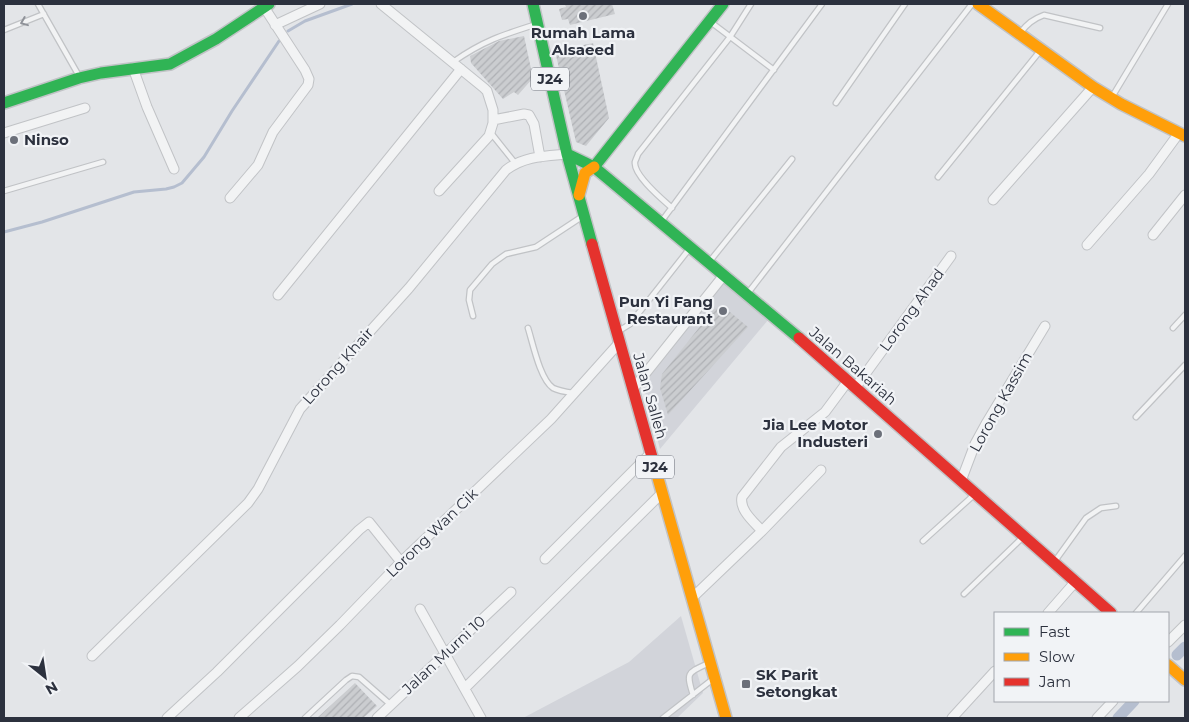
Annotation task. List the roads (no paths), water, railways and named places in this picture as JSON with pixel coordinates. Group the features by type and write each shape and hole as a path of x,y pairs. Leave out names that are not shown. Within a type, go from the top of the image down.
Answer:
{"main road":[{"name":"J24","path":"533,4 567,154 579,198"},
{"path":"978,4 1094,87 1182,134"},
{"path":"4,102 79,78 133,68 170,64 191,54 266,5"},
{"path":"579,198 585,173 594,167 710,21 720,5"},
{"name":"Jalan Bakariah","path":"567,154 594,167 747,294 962,480 1110,612"},
{"name":"Jalan Salleh","path":"579,198 726,718"},
{"path":"1169,666 1185,680"}],"street":[{"path":"276,25 320,4"},
{"path":"381,4 487,92 493,110 490,132 481,146 439,191"},
{"path":"230,198 258,166 273,132 308,85 309,78 305,70 276,25 266,5"},
{"path":"133,68 147,107 174,168"},
{"path":"278,294 461,69"},
{"path":"993,200 1094,87"},
{"path":"4,132 85,108"},
{"path":"493,120 524,114 529,115 534,124 540,157"},
{"path":"1087,245 1182,134"},
{"path":"515,163 526,158 567,154"},
{"name":"Lorong Khair","path":"92,656 248,503 258,489 300,409 409,288 506,170 515,163"},
{"path":"1153,235 1185,195"},
{"name":"Lorong Ahad","path":"762,531 743,508 741,503 742,497 781,447 825,412 852,384 951,256"},
{"path":"633,389 724,275"},
{"name":"Lorong Kassim","path":"962,480 975,444 1044,326"},
{"name":"Lorong Wan Cik","path":"239,718 340,624 401,562 544,426 620,342"},
{"path":"545,559 651,453"},
{"path":"692,598 762,531 821,470"},
{"path":"464,688 662,493"},
{"path":"167,718 217,672 369,522 401,562"},
{"path":"1049,612 1076,581"},
{"name":"Jalan Murni 10","path":"377,718 512,592"},
{"path":"420,608 481,718"},
{"path":"1169,641 1185,625"},
{"path":"952,718 994,672"},
{"path":"1097,718 1112,702"}],"lane":[{"path":"38,4 79,78"},
{"path":"672,208 641,178 635,161 638,154 730,37 751,4"},
{"path":"661,222 822,4"},
{"path":"836,103 905,4"},
{"path":"747,294 972,4"},
{"path":"1112,98 1168,4"},
{"path":"4,30 44,14"},
{"path":"1020,34 1028,23 1044,15 1100,28"},
{"path":"710,21 774,70"},
{"path":"453,62 472,48 485,42 538,24"},
{"path":"938,177 1041,50"},
{"path":"490,132 515,163"},
{"path":"709,263 792,159"},
{"path":"4,191 103,162"},
{"path":"473,316 469,300 470,290 492,264 506,254 536,247 584,216"},
{"path":"616,330 630,324 691,247"},
{"path":"1173,328 1185,315"},
{"path":"528,328 545,378 552,387 574,393"},
{"path":"1136,417 1185,365"},
{"path":"923,541 976,494"},
{"path":"1054,562 1086,518 1101,508 1116,506"},
{"path":"964,594 1024,536"},
{"path":"1137,612 1185,556"},
{"path":"693,695 688,678 689,675 710,662"},
{"path":"305,718 352,676 359,677 391,705"},
{"path":"663,718 714,679"}],"waterway":[{"path":"288,31 305,21 352,4"},
{"path":"4,232 42,222 134,192 166,189 182,183 204,157 279,41"},
{"path":"1177,655 1185,647"},
{"path":"1118,718 1133,702"}],"place":[{"name":"Rumah Lama Alsaeed","path":"583,16"},
{"name":"Ninso","path":"14,140"},
{"name":"Pun Yi Fang Restaurant","path":"723,311"},
{"name":"Jia Lee Motor Industeri","path":"878,434"},
{"name":"SK Parit Setongkat","path":"746,684"}]}
